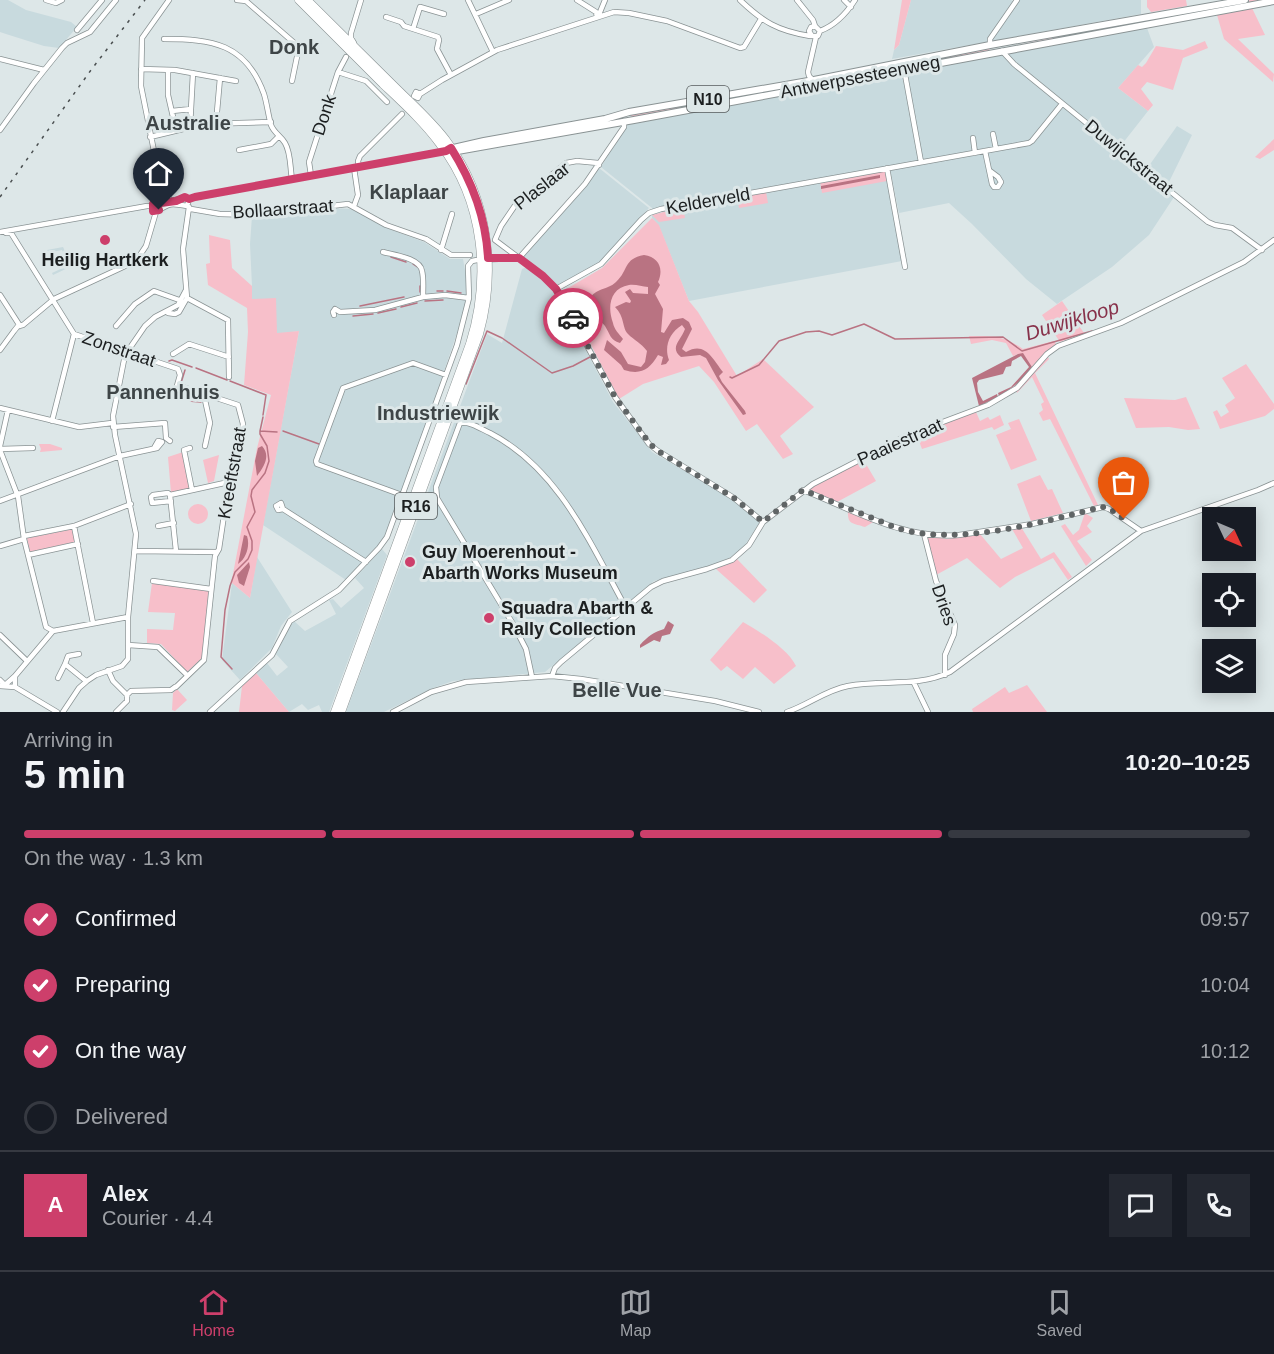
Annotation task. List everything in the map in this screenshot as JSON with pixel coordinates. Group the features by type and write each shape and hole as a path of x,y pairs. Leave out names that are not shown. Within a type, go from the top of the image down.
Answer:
{"highway":[{"name":"R16","path":"299,0 356,48 443,137 471,203 485,259 480,305 470,344 335,712"},
{"name":"R16","path":"307,0 462,165 479,209 485,234 486,300 479,334 341,712"}],"main road":[{"name":"Antwerpsesteenweg","path":"465,147 478,148 629,112 1245,0"},
{"name":"Antwerpsesteenweg","path":"450,150 562,129 627,121 1274,1"},
{"path":"1113,23 1110,27 1114,30"},
{"path":"1100,25 1103,28 1101,33"},
{"name":"N10","path":"1002,51 1005,45 1022,43 1040,37"},
{"path":"989,54 995,50 991,45"},
{"path":"627,121 626,117 629,112"},
{"path":"443,137 465,147 462,165"}],"street":[{"path":"46,0 56,3 62,0"},
{"path":"92,0 98,6"},
{"path":"77,30 102,0"},
{"path":"0,130 44,69 67,43 90,32 116,0"},
{"path":"169,0 143,35 141,69 142,98 150,136 170,202"},
{"path":"237,0 249,2 299,47 292,81"},
{"path":"356,48 351,38 361,0"},
{"path":"468,0 493,52"},
{"path":"476,14 505,0"},
{"path":"577,0 596,12 597,17"},
{"path":"597,17 605,0"},
{"path":"740,0 761,19 778,28 813,36 836,22 855,0"},
{"path":"797,0 820,31"},
{"path":"844,0 851,7"},
{"path":"991,45 990,39 1017,0"},
{"path":"413,28 420,7 444,14"},
{"path":"588,7 589,20"},
{"path":"601,9 608,14"},
{"path":"420,94 493,52 608,14 625,12 667,21 738,48 744,47 761,19"},
{"path":"386,17 438,36 437,49 451,75"},
{"path":"345,38 353,26"},
{"path":"809,79 813,36 810,28 815,26"},
{"path":"164,39 210,41 234,52 249,67 257,78 264,95 271,122 286,147 292,179"},
{"name":"Duwijckstraat","path":"1002,51 1006,58 1210,224 1232,228 1262,250"},
{"name":"Donk","path":"311,175 309,162 338,72 346,57"},
{"path":"0,59 44,69"},
{"path":"141,69 193,73 236,81"},
{"path":"904,69 921,162"},
{"path":"168,70 168,95 176,130"},
{"path":"338,72 366,81 387,102"},
{"path":"189,127 193,73"},
{"path":"216,123 220,78"},
{"name":"Kelderveld","path":"556,289 605,261 649,213 1032,141 1062,104"},
{"path":"172,111 191,109"},
{"path":"354,206 358,192 356,167 360,156 402,114"},
{"name":"Plaslaar","path":"519,258 585,184 627,121"},
{"path":"150,136 216,123 271,122"},
{"path":"993,134 996,149"},
{"path":"432,154 436,146 433,135"},
{"path":"239,150 271,144 278,137"},
{"path":"973,138 975,153"},
{"name":"Antwerpsesteenweg","path":"156,212 165,205 189,204 195,197 450,150"},
{"path":"986,151 990,171"},
{"name":"Plaslaar","path":"599,165 577,161 566,163 516,204 502,222 495,238 496,242 543,276 556,289 615,397 650,444 734,498 763,522"},
{"path":"887,168 905,267"},
{"name":"Antwerpsesteenweg","path":"0,232 152,206 155,203 170,202 185,197 189,204"},
{"path":"63,712 86,681 127,662 128,617 136,527 113,425 121,371 127,351 155,316 176,307 184,299 186,290 183,249 189,204"},
{"name":"Bollaarstraat","path":"189,204 240,215 348,204 386,225 422,237 451,255 470,255"},
{"path":"0,350 14,331 52,300 136,261 146,246 156,212 152,210 152,206"},
{"path":"441,250 452,214"},
{"name":"Antwerpsesteenweg","path":"0,232 10,232 52,300"},
{"name":"Paaiestraat","path":"552,676 555,668 561,662 656,584 732,560 749,545 763,522 803,490 908,435 988,405 1017,388 1047,354 1058,346 1121,322 1245,262 1274,240"},
{"path":"383,252 420,266 423,273 423,297"},
{"path":"210,712 272,655 290,621 339,590 387,537 457,345 469,298 468,266 472,261 519,258"},
{"path":"116,326 135,304 154,291 184,299 228,320 229,376"},
{"path":"0,295 20,326"},
{"path":"340,312 375,309 423,297 445,295 469,298"},
{"path":"52,300 74,333 52,421"},
{"name":"Zonstraat","path":"74,333 178,369 180,375 176,387"},
{"path":"173,354 189,344 229,357"},
{"path":"402,495 320,466 316,461 345,386 413,363 446,375"},
{"name":"Kreeftstraat","path":"127,695 132,691 171,690 204,660 214,569 243,424 238,405 176,387"},
{"path":"205,446 210,423 206,396"},
{"path":"0,408 79,427 165,423 166,438 170,441"},
{"path":"9,410 0,448 18,495 24,538 46,627 53,631"},
{"path":"532,677 526,649 513,624 437,498 436,487 460,423 480,428 507,443 529,460 555,487 573,513 626,608"},
{"path":"0,448 33,448"},
{"path":"0,501 120,456 154,448"},
{"path":"190,448 182,450 192,490"},
{"path":"152,503 153,495 171,498 192,490 230,482"},
{"path":"787,712 840,687 859,684 914,683 945,675 1141,531 1274,483"},
{"path":"803,490 897,528 924,534 959,535 1032,524 1102,507 1109,508 1141,531"},
{"path":"171,498 176,551"},
{"path":"0,546 74,526 131,504"},
{"path":"283,509 366,562"},
{"path":"158,526 174,523"},
{"path":"74,526 93,623"},
{"name":"Dries","path":"924,534 936,581 955,625 954,634 945,655 945,675"},
{"path":"28,555 78,544"},
{"path":"135,551 217,552"},
{"path":"153,581 211,589"},
{"path":"2,686 15,676 53,631 128,617"},
{"path":"0,635 27,661"},
{"path":"128,645 158,646 187,675"},
{"path":"58,678 68,656 79,654"},
{"path":"65,664 86,681"},
{"path":"108,670 113,681 127,695 127,701 117,711 114,709 110,712"},
{"path":"15,676 15,687"},
{"path":"393,712 448,686 466,682 552,676 715,701 759,712"},
{"path":"0,680 2,686"},
{"path":"914,683 928,712"},
{"path":"2,686 15,687 57,712"}],"shaded area":[{"path":"0,0 8,0 26,10 71,22 77,27 59,48 44,46 0,32"},
{"path":"902,0 911,0 899,45 894,50"},
{"path":"911,0 1011,0 1017,3 1018,0 1141,0 1141,14 892,59 894,50 899,45"},
{"path":"1147,0 1186,0 1187,6 1151,12 1147,7"},
{"path":"1251,0 1264,0 1113,27 1114,25"},
{"path":"1252,8 1265,35 1238,39 1274,74 1273,82 1224,39 1217,15"},
{"path":"1101,28 1101,30 1016,45"},
{"path":"1147,28 1154,47 1118,88 1148,111 1119,148 1146,170 1177,126 1192,135 1167,186 1175,193 1174,197 1149,235 1112,267 1057,304 1026,279 949,203 899,213 891,174 887,168 885,170 902,261 689,301 659,226 652,218 652,208 601,167 627,125"},
{"path":"1205,41 1208,48 1183,58 1173,90 1147,82 1141,89 1153,105 1148,111 1118,88 1138,65 1142,67 1146,63 1156,46 1183,50"},
{"path":"989,49 990,51 817,83 817,81"},
{"path":"797,84 798,87 632,118 631,115"},
{"path":"1274,139 1274,150 1260,159 1255,157"},
{"path":"599,168 649,208 601,262 558,286 523,257 585,188"},
{"path":"885,170 887,181 822,193 820,182"},
{"path":"880,175 880,178 821,189 821,186"},
{"path":"766,192 768,203 739,208 737,197"},
{"path":"683,207 685,218 659,222 652,215"},
{"path":"329,208 353,209 384,227 424,242 450,259 463,259 467,281 465,309 426,425 383,540 346,580 263,525 299,331 277,334 252,299 250,244 252,216"},
{"path":"652,218 659,225 689,301 737,376 763,359 814,407 780,436 793,454 783,459 757,424 746,431 714,382 699,366 643,384 619,399 563,291 602,268"},
{"path":"209,235 230,240 232,268 252,286 252,299 276,298 277,333 299,331 250,598 232,583 232,579 257,448 271,395 244,385 248,332 247,308 208,285 206,264 210,263"},
{"path":"63,247 72,266 53,275 52,273 69,265 62,250 52,252 51,256 47,250"},
{"path":"644,255 657,261 660,268 658,282 660,285 655,294 663,309 661,332 664,333 672,320 683,318 689,322 692,329 682,349 686,352 698,349 708,353 723,372 719,376 722,382 746,414 743,415 718,380 706,358 700,355 681,357 678,354 676,347 685,329 682,325 669,341 667,350 669,360 666,364 661,365 663,357 658,355 644,370 635,372 624,370 604,350 607,340 621,352 628,364 641,367 645,362 647,351 626,332 615,307 626,302 630,303 625,292 630,289 633,293 648,294 648,287 629,285 614,294 610,311 614,327 623,339 620,343 612,338 605,326 592,315 589,309 590,300 595,293 616,282 629,262"},
{"path":"527,267 555,292 613,402 652,452 724,494 760,522 743,548 729,558 705,568 654,581 545,672 453,681 433,688 384,712 346,712 487,334 502,343 522,269"},
{"path":"1062,301 1084,333 1060,342 1042,315"},
{"path":"969,336 998,337 1023,349 1054,341 1056,344 1014,387 1032,367 1024,355 1013,356 1006,343 992,340 971,344"},
{"path":"1023,353 1032,367 1021,380 1004,393 999,396 998,393 1011,387 1029,367 1021,356 1012,361 1011,366 1006,367 1003,374 979,380 978,392 983,401 997,394 998,397 979,406 972,378"},
{"path":"1048,357 1049,359 1035,373 1098,505 1094,506 1050,419 1043,421 1039,413 1043,410 1041,404 1044,402 1032,377 1017,393 1016,390"},
{"path":"1246,364 1274,404 1274,409 1265,416 1220,429 1213,412 1217,410 1221,417 1229,412 1225,405 1235,398 1222,378"},
{"path":"1186,397 1200,429 1136,428 1124,398 1175,400"},
{"path":"976,412 980,421 988,417 990,420 1000,415 1004,425 994,430 992,427 922,449 916,433"},
{"path":"1019,419 1037,460 1011,470 996,435 1011,429 1008,423"},
{"path":"39,444 50,444 62,450 40,452"},
{"path":"262,446 266,457 257,476 255,461 258,448"},
{"path":"183,452 191,488 171,493 168,457"},
{"path":"219,455 214,481 208,483 203,460"},
{"path":"863,459 876,481 837,502 807,489"},
{"path":"1040,475 1048,490 1052,489 1063,513 1031,521 1017,484"},
{"path":"198,504 205,507 208,514 205,521 198,524 191,521 188,514 191,507"},
{"path":"848,510 875,521 865,527 854,524 850,521"},
{"path":"1085,513 1093,518 1087,526 1092,532 1077,541 1092,560 1086,566 1061,526 1065,524 1073,535 1079,530"},
{"path":"1021,527 1041,559 1054,552 1072,577 1068,580 1053,558 1015,577 1000,588 967,558 936,575 927,536 947,539 980,534 1001,559 1023,548 1012,529"},
{"path":"73,529 75,542 30,552 27,538"},
{"path":"244,535 247,536 248,547 246,555 238,564"},
{"path":"382,549 387,555 329,712 322,712 319,705 308,710 302,704 289,712 256,673 267,663 277,676 288,667 276,654 290,625 294,621 305,631 336,614 329,600 333,599 341,608 364,588 355,578"},
{"path":"257,557 292,612 281,626 272,648 240,680 222,660 232,583 250,598"},
{"path":"737,559 767,590 754,603 716,569"},
{"path":"249,562 250,567 244,586 239,583 237,575"},
{"path":"152,583 209,591 203,657 187,672 161,644 147,643 147,629 173,630 175,613 148,612"},
{"path":"668,621 674,625 670,634 662,636 660,642 654,640 640,648 648,637 664,629"},
{"path":"743,622 780,647 796,666 774,684 755,667 743,679 727,666 721,671 710,660"},
{"path":"256,673 289,712 239,712 242,686"},
{"path":"1027,685 1047,712 973,712 972,709 1005,687 1009,693"},
{"path":"177,689 187,700 175,711 172,710 173,693"}],"waterway":[{"path":"391,257 406,262"},
{"path":"413,264 419,268"},
{"path":"420,286 420,292"},
{"path":"437,291 443,291"},
{"path":"447,291 461,293"},
{"path":"360,306 404,297"},
{"path":"425,301 443,300"},
{"path":"401,307 417,303"},
{"path":"378,313 396,309"},
{"path":"353,316 373,314"},
{"name":"Duwijkloop","path":"730,377 759,365 779,341 806,332 819,331 832,335 864,324 895,339 1003,337 1022,351 1092,331"},
{"name":"Duwijkloop","path":"466,384 487,331 502,338 552,373 590,357"},
{"name":"Duwijkloop","path":"169,361 192,367"},
{"name":"Duwijkloop","path":"196,368 227,380"},
{"name":"Duwijkloop","path":"181,383 185,370"},
{"name":"Duwijkloop","path":"230,381 266,395 263,415"},
{"name":"Duwijkloop","path":"180,389 188,401 201,402"},
{"name":"Duwijkloop","path":"263,417 260,431 277,432"},
{"path":"232,669 221,657 225,610 235,572 248,559 252,550 252,541 247,527 255,512 251,496 252,490 265,473 269,461 267,446 260,431"},
{"name":"Duwijkloop","path":"283,431 319,444"}],"railway":[{"path":"0,197 91,70 145,0"}],"way so far":[{"path":"573,318 619,404 650,444 734,498 763,522 803,490 897,528 948,536 1017,526 1102,507 1109,508 1124,519"}],"place":[{"name":"Heilig Hartkerk","path":"105,240"},
{"name":"Guy Moerenhout - Abarth Works Museum","path":"410,562"},
{"name":"Squadra Abarth & Rally Collection","path":"489,618"}],"district":[{"name":"Donk","path":"294,47"},
{"name":"Australie","path":"188,123"},
{"name":"Klaplaar","path":"409,192"},
{"name":"Pannenhuis","path":"163,392"},
{"name":"Industriewijk","path":"438,413"},
{"name":"Belle Vue","path":"617,690"}],"route":[{"path":"159,210 157,212 152,210 153,204 446,151 451,148 465,172 476,199 483,221 488,258 519,258 556,289 573,318"}]}
